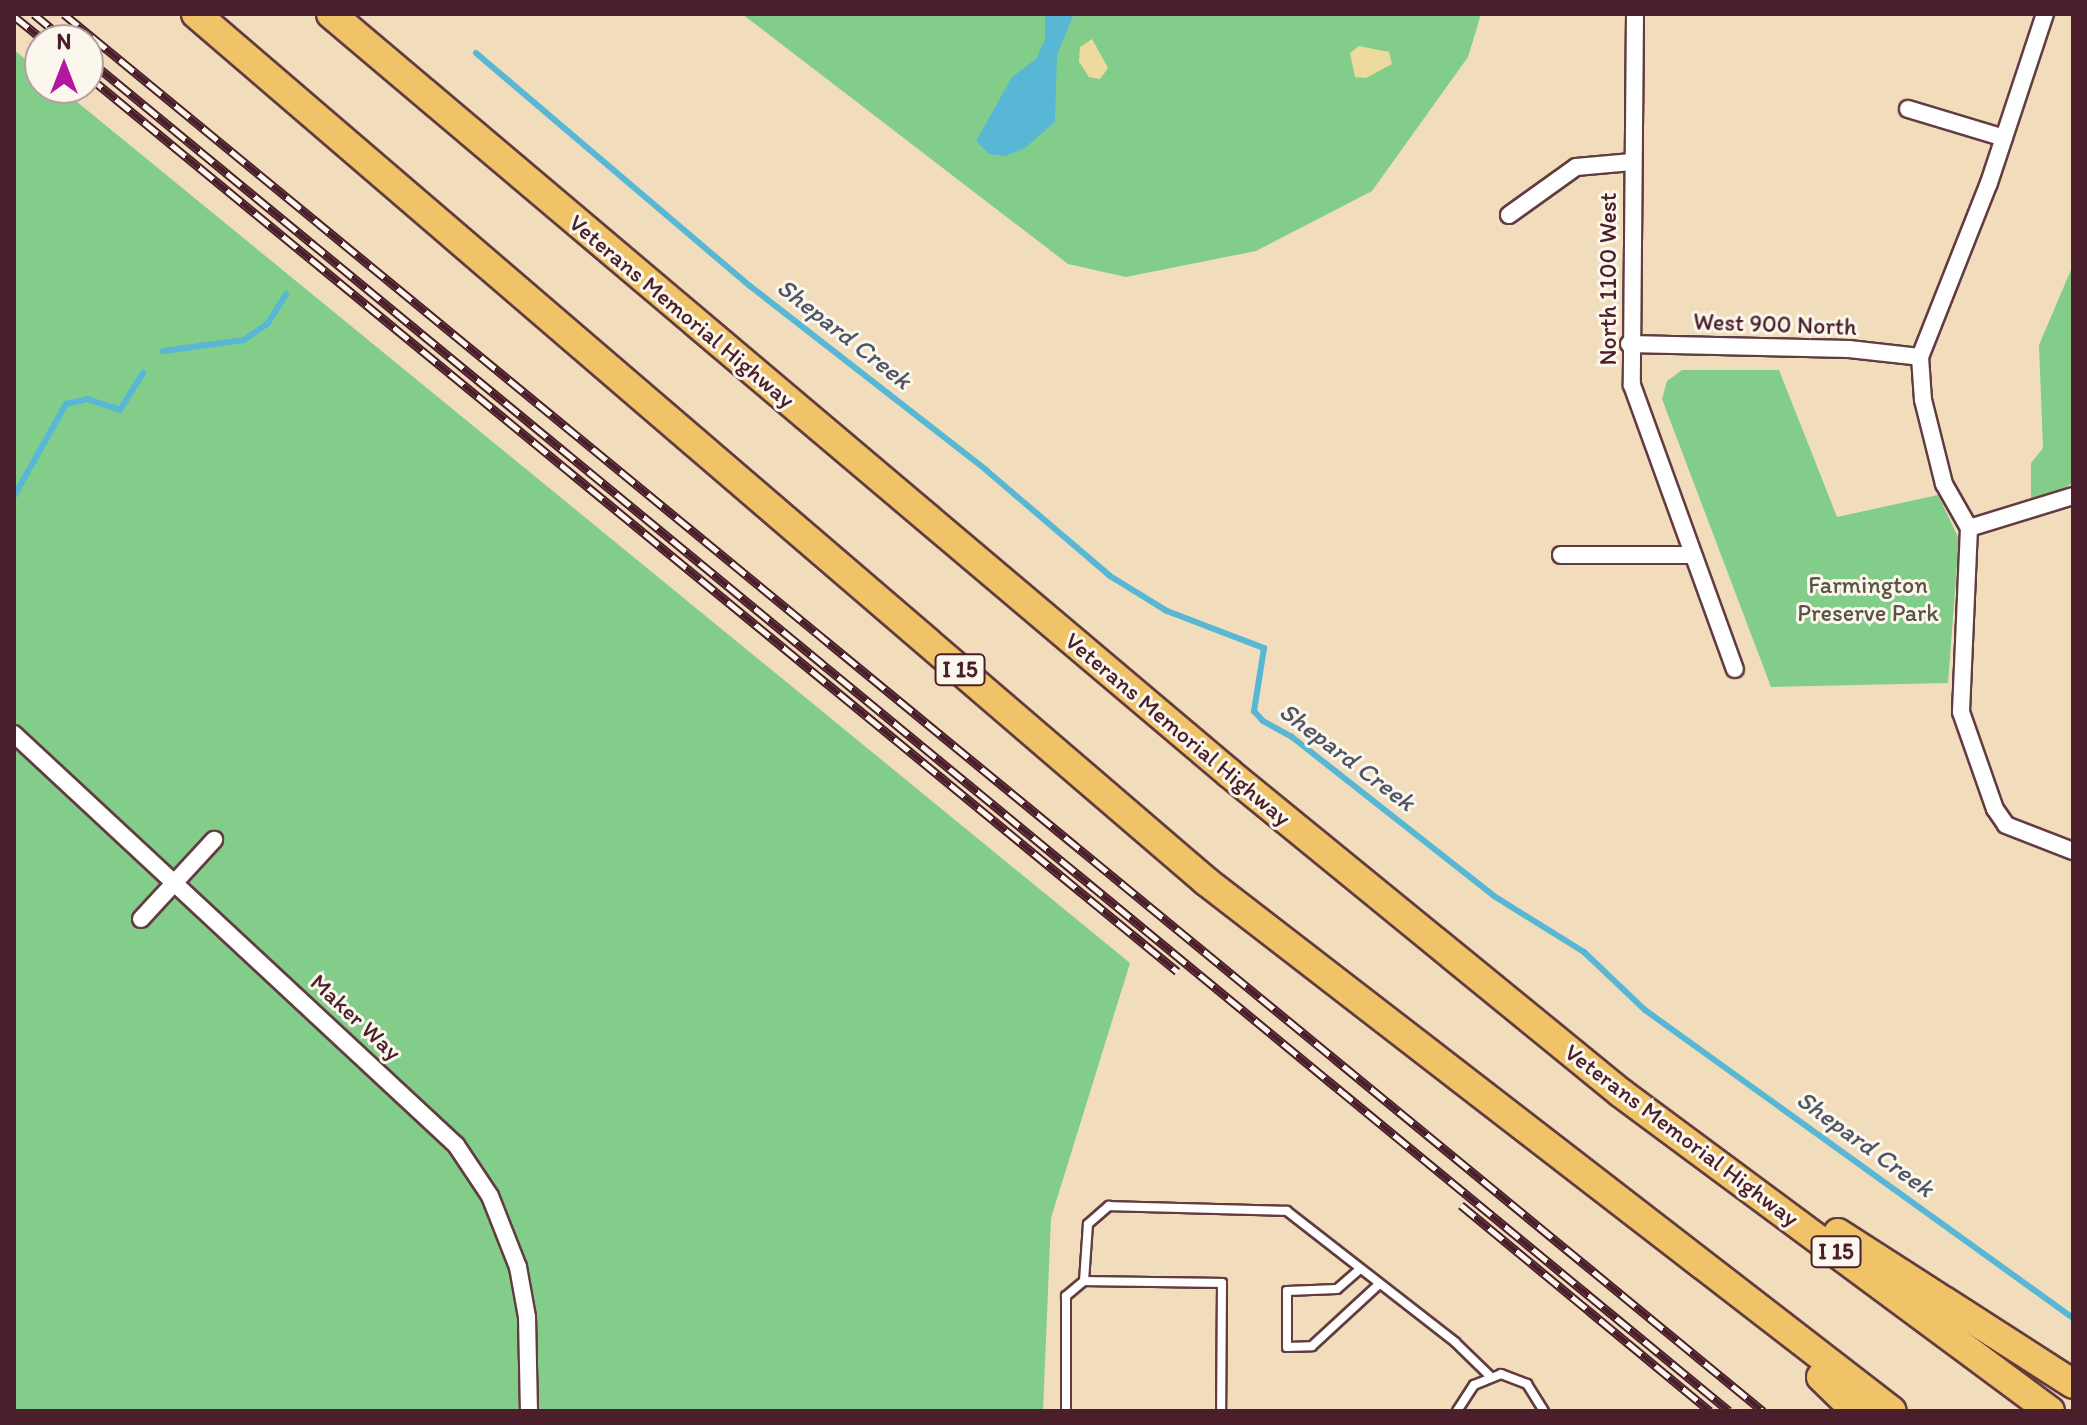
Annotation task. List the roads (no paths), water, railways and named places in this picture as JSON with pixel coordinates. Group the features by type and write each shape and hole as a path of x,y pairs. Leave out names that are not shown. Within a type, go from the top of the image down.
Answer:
{"highway":[{"name":"I 15","path":"196,14 1207,882 1744,1301 1892,1411"},
{"name":"Veterans Memorial Highway","path":"331,14 1229,773 1621,1093 2050,1411"},
{"path":"1621,1093 2073,1384"},
{"path":"1744,1301 1856,1411"}],"street":[{"name":"North 1100 West","path":"1635,14 1629,344 1632,385 1643,424 1735,669"},
{"path":"2045,14 2004,138 1920,357 1923,400 1944,484 1969,528 1961,712 2006,825 2073,851"},
{"path":"1908,109 2004,138"},
{"path":"1509,215 1576,167 1632,162"},
{"name":"West 900 North","path":"1629,344 1849,349 1920,357"},
{"path":"1969,528 2073,496"},
{"path":"1561,555 1692,555"},
{"name":"Maker Way","path":"14,734 435,1122 474,1169 501,1218 518,1267 528,1330 529,1411"},
{"path":"141,919 214,840"}],"lane":[{"path":"1084,1281 1088,1224 1109,1206 1287,1211 1455,1342 1491,1377"},
{"path":"1360,1269 1337,1289 1287,1291 1287,1347 1312,1346 1378,1285"},
{"path":"1066,1411 1066,1296 1084,1281 1222,1283 1221,1411"},
{"path":"1457,1411 1474,1385 1501,1374 1527,1384 1544,1411"}],"water":[{"path":"1045,14 1074,14 1057,55 1055,122 1025,148 1006,156 989,154 976,141 1012,77 1036,59 1045,40"}],"waterway":[{"name":"Shepard Creek","path":"476,53 750,286 986,470 1110,576 1167,611 1264,648 1254,711 1263,721 1292,737 1494,896 1584,952 1645,1010 2073,1318"},
{"name":"Shepard Creek","path":"163,351 244,340 268,323 286,294"},
{"name":"Shepard Creek","path":"14,496 66,404 87,399 120,410 143,373"}],"railway":[{"path":"34,14 46,24"},
{"path":"64,14 1763,1411"},
{"path":"14,16 24,24"},
{"path":"104,72 1729,1411"},
{"path":"104,89 1177,971"},
{"path":"1461,1205 1710,1411"}],"park label":[{"name":"Farmington Preserve Park","path":"1868,599"}]}
